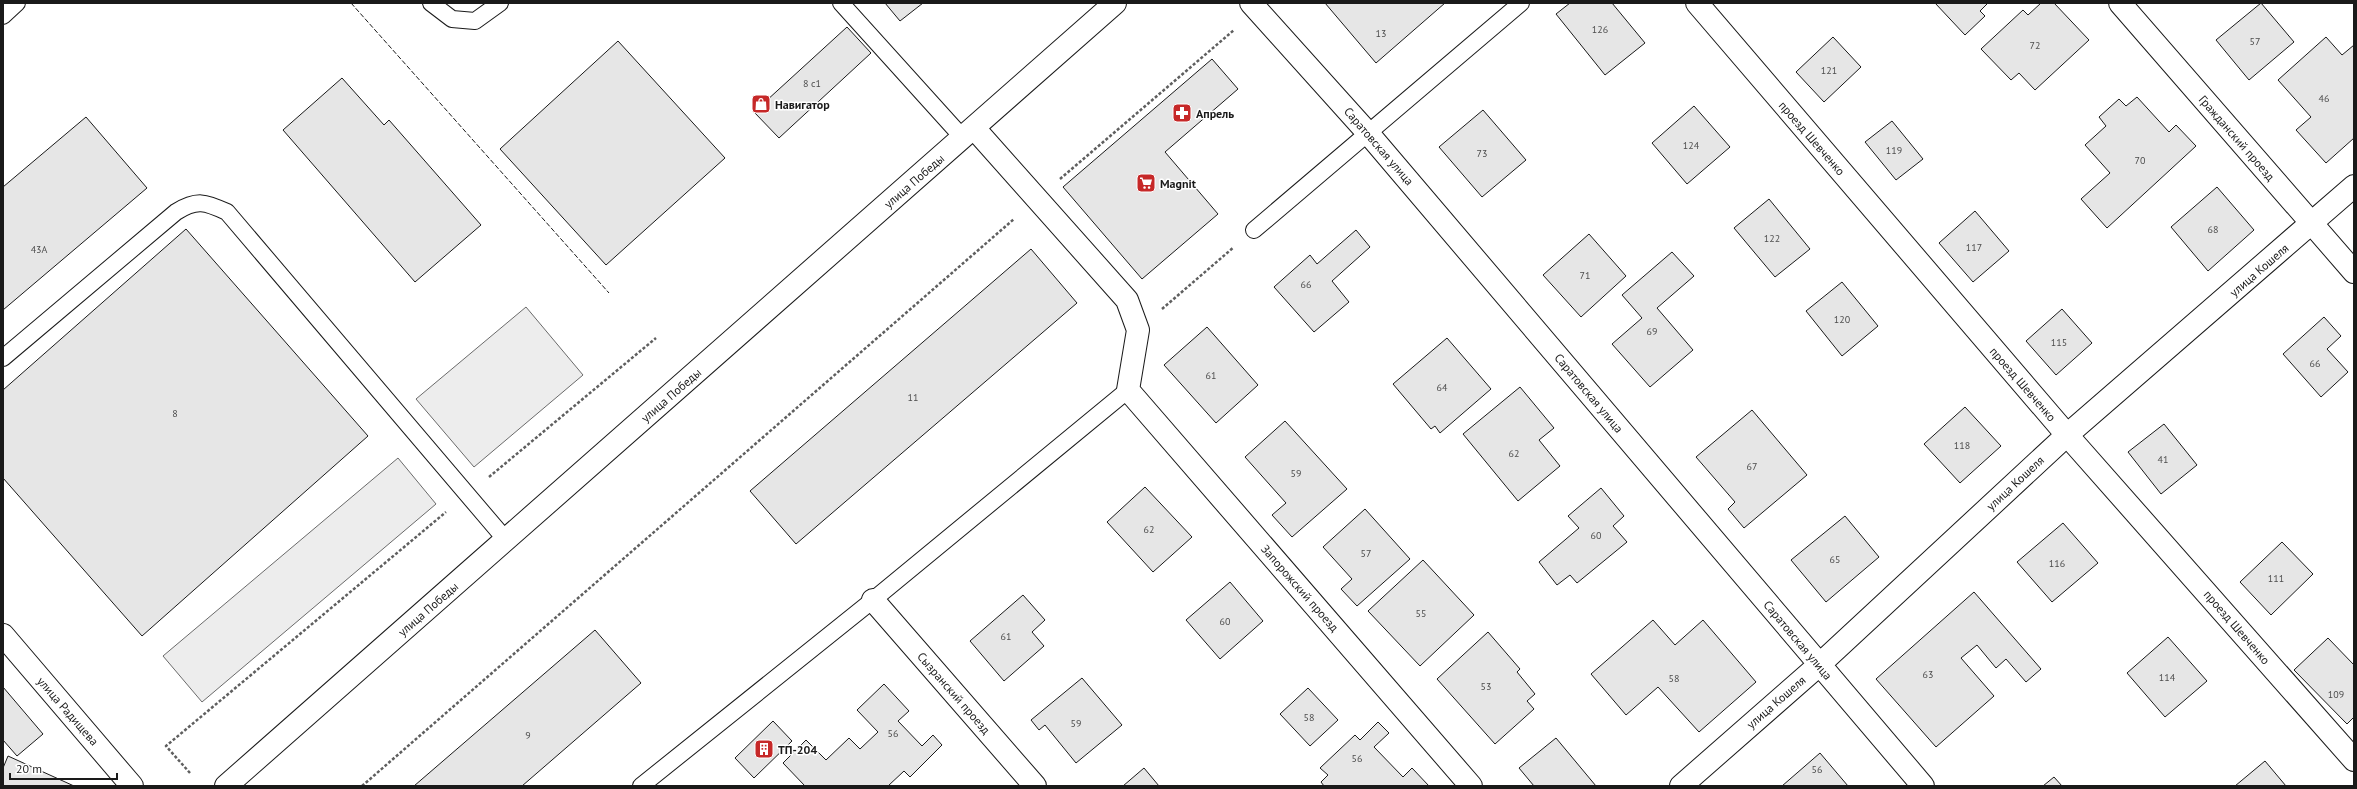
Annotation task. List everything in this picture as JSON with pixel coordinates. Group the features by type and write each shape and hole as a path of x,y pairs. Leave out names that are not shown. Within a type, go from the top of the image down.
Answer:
{"street":[{"name":"улица Победы","path":"226,786 1115,3"},
{"name":"проезд Шевченко","path":"1697,3 2067,435 2354,760"},
{"name":"Гражданский проезд","path":"2120,3 2354,272"},
{"name":"Саратовская улица","path":"1254,6 1367,132 1923,786"},
{"path":"969,133 1039,198 1127,300 1138,330 1128,390"},
{"name":"улица Кошеля","path":"1681,786 1819,665 2067,435 2354,186"},
{"name":"Запорожский проезд","path":"1128,390 1471,786"},
{"name":"Сызранский проезд","path":"873,600 1035,786"},
{"name":"улица Радищева","path":"3,635 132,786"}],"lane":[{"path":"3,16 17,3"},
{"path":"431,3 452,18 475,21 500,3"},
{"path":"841,3 969,133"},
{"path":"1254,230 1367,132 1521,3"},
{"path":"3,358 176,212 191,203 212,204 227,212 506,540"},
{"path":"641,786 873,600 1128,390"}],"path":[{"path":"362,786 1039,198 1254,6"},
{"path":"1138,330 1254,230"},
{"path":"190,773 166,746 656,338"}],"shaded area":[{"path":"526,307 583,375 474,467 416,399"},
{"path":"398,458 436,504 202,702 163,656"}],"building":[{"path":"885,3 923,3 900,21"},
{"path":"1325,3 1445,3 1376,63"},
{"path":"1570,3 1612,3 1645,43 1605,75 1556,14"},
{"path":"1935,3 1988,3 1980,11 1985,16 1965,35"},
{"path":"2041,3 2054,3 2089,40 2035,90 2019,73 2011,80 1981,49 2023,10 2028,15"},
{"path":"2261,3 2294,42 2249,80 2216,40"},
{"path":"847,27 871,53 779,138 754,112"},
{"path":"1833,37 1861,67 1824,102 1796,72"},
{"path":"2326,37 2342,55 2354,45 2354,138 2326,163 2296,130 2311,117 2278,80"},
{"path":"618,41 725,158 606,265 500,149"},
{"path":"1212,59 1238,89 1165,152 1218,214 1142,279 1063,187"},
{"path":"342,78 384,125 389,120 481,225 415,282 283,130"},
{"path":"2137,97 2169,132 2176,125 2196,146 2107,228 2081,199 2110,173 2085,145 2106,126 2099,117 2119,99 2126,106"},
{"path":"1694,106 1730,147 1687,184 1652,143"},
{"path":"1483,110 1526,160 1482,197 1439,147"},
{"path":"86,117 147,188 3,310 3,187"},
{"path":"1892,121 1923,159 1896,180 1865,142"},
{"path":"2217,187 2254,230 2208,271 2171,227"},
{"path":"1769,199 1810,249 1775,277 1734,228"},
{"path":"1975,211 2009,251 1973,282 1939,243"},
{"path":"186,229 368,436 142,636 3,478 3,390"},
{"path":"1356,230 1370,247 1332,281 1349,302 1314,332 1274,287 1310,255 1317,264"},
{"path":"1589,234 1626,276 1581,317 1543,275"},
{"path":"1031,249 1077,303 796,544 750,491"},
{"path":"1672,252 1694,276 1657,308 1693,350 1650,387 1612,344 1642,318 1622,295"},
{"path":"1842,282 1878,326 1842,356 1806,311"},
{"path":"2062,309 2092,343 2056,375 2026,341"},
{"path":"2324,317 2341,336 2327,349 2348,372 2321,397 2283,354"},
{"path":"1207,327 1258,385 1216,423 1164,365"},
{"path":"1447,338 1491,389 1440,433 1435,426 1431,429 1393,384"},
{"path":"1520,387 1554,428 1539,440 1560,466 1518,501 1463,434"},
{"path":"1965,407 2001,446 1960,483 1924,444"},
{"path":"1752,410 1807,475 1744,528 1728,509 1735,502 1696,457"},
{"path":"1285,421 1347,489 1292,537 1272,515 1286,503 1245,457"},
{"path":"2164,424 2197,465 2161,494 2128,452"},
{"path":"1145,487 1192,537 1153,572 1107,522"},
{"path":"1601,488 1624,516 1613,526 1627,542 1577,583 1570,575 1557,585 1539,562 1579,528 1568,516"},
{"path":"1365,509 1410,559 1357,606 1341,589 1352,579 1323,547"},
{"path":"1845,516 1879,557 1826,602 1791,560"},
{"path":"2063,523 2098,563 2052,602 2017,562"},
{"path":"2282,542 2313,574 2271,615 2240,582"},
{"path":"1423,560 1474,615 1420,666 1368,611"},
{"path":"1230,582 1263,621 1220,659 1186,620"},
{"path":"1974,592 2041,669 2026,682 2006,659 1996,668 1977,645 1961,658 1994,696 1936,747 1876,679"},
{"path":"1023,595 1045,620 1032,632 1044,646 1004,681 970,641"},
{"path":"1653,620 1675,645 1703,620 1756,682 1699,732 1658,687 1626,715 1591,674"},
{"path":"595,630 641,683 522,786 414,786"},
{"path":"1488,632 1520,669 1517,672 1535,694 1527,701 1534,709 1495,744 1437,679"},
{"path":"2168,637 2207,681 2165,717 2127,673"},
{"path":"2328,638 2354,665 2354,717 2347,724 2294,670"},
{"path":"1082,678 1122,725 1076,763 1045,725 1039,730 1031,720"},
{"path":"884,684 909,711 898,721 922,746 933,735 942,745 910,777 904,771 888,786 805,786 783,763 806,740 826,760 849,738 860,749 878,732 857,710"},
{"path":"3,687 43,734 17,756 3,740"},
{"path":"1308,688 1338,720 1310,746 1280,714"},
{"name":"ТП-204","path":"773,721 792,741 754,778 735,758"},
{"path":"1378,722 1389,733 1374,747 1403,777 1412,768 1429,786 1324,786 1321,782 1328,775 1320,768 1355,735 1360,740"},
{"path":"1556,738 1596,786 1534,786 1519,768"},
{"path":"1820,753 1848,786 1782,786"},
{"path":"8,756 74,786 3,786 3,768"},
{"path":"2265,761 2286,786 2235,786"},
{"path":"1144,768 1159,786 1123,786"},
{"path":"2054,777 2062,786 2043,786"}],"fence":[{"path":"351,3 609,293"}],"place":[{"name":"Навигатор","path":"761,104"},
{"name":"Апрель","path":"1182,113"},
{"name":"Magnit","path":"1146,183"},
{"name":"ТП-204","path":"764,749"}]}
